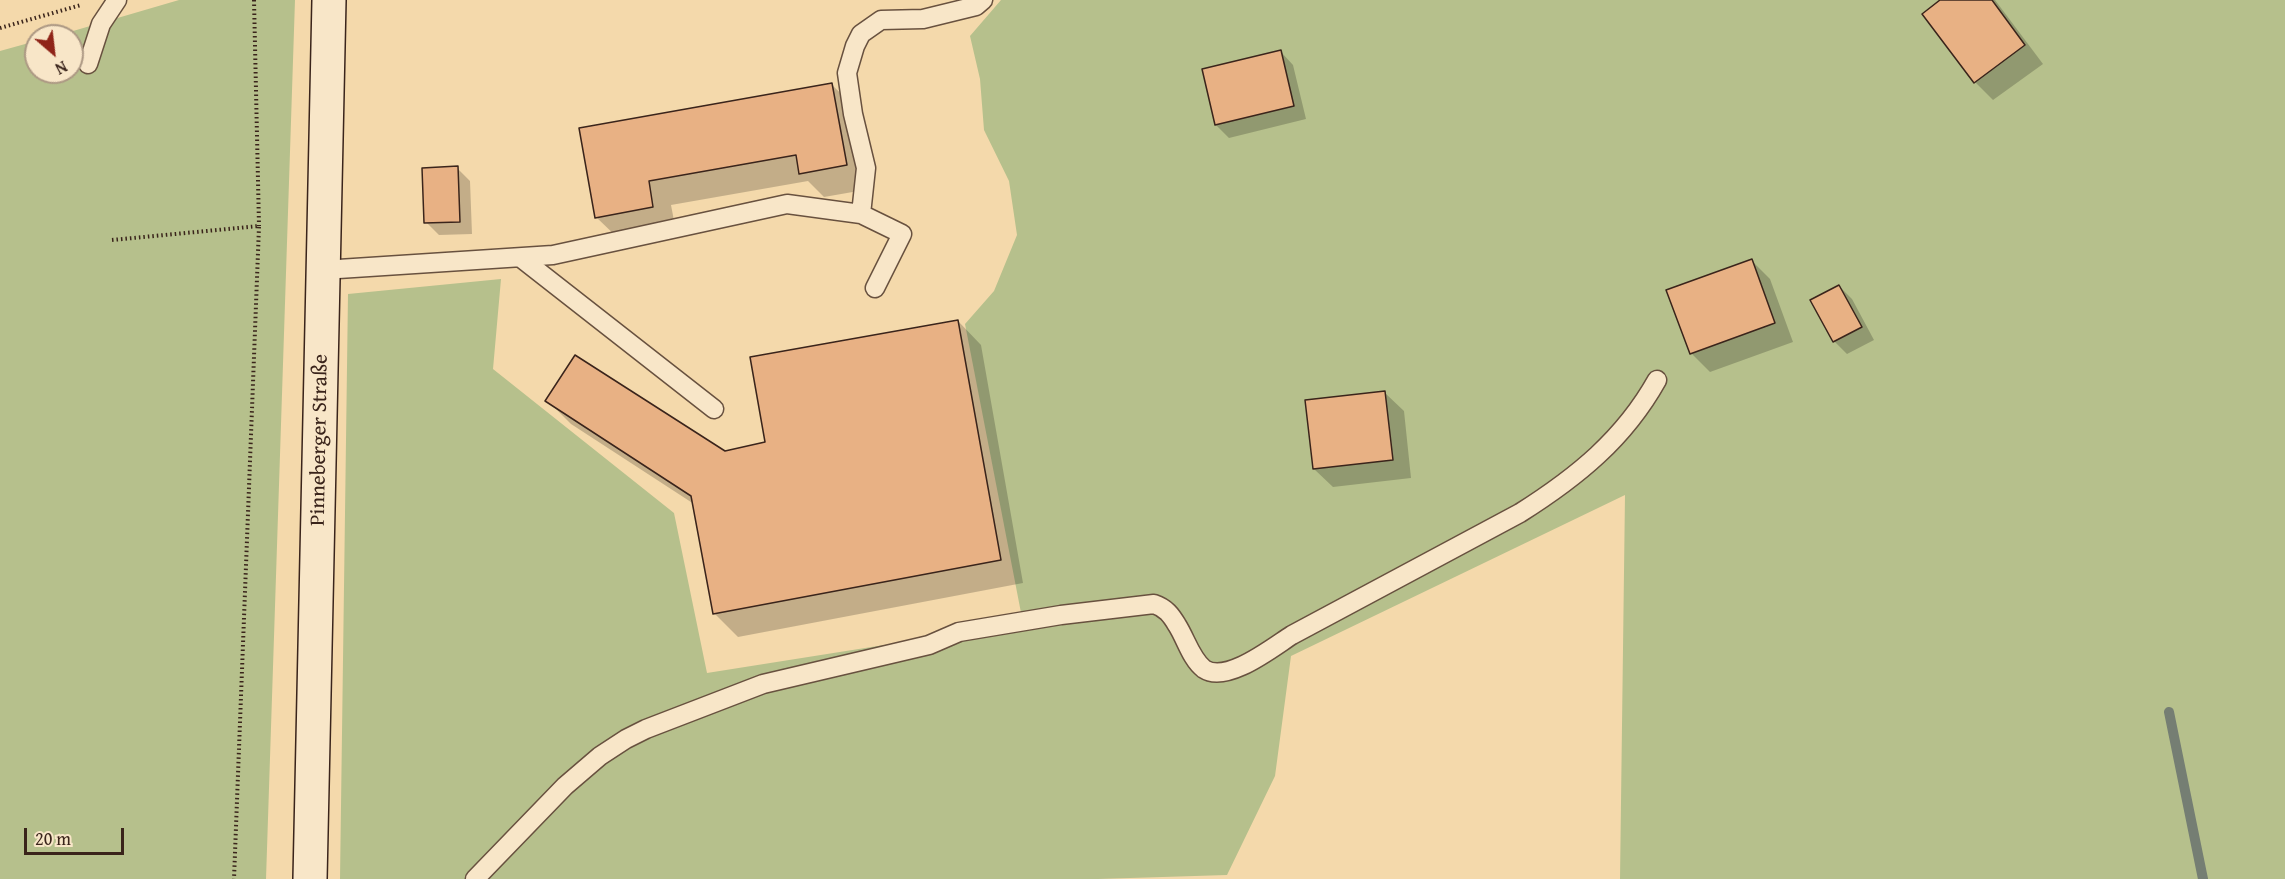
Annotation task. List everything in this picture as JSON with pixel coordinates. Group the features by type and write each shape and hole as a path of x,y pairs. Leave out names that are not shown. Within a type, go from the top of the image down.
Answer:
{"main road":[{"name":"Pinneberger Straße","path":"310,879 329,0"}],"lane":[{"path":"88,64 101,24 117,0"},
{"path":"861,214 866,168 853,114 847,73 861,34 881,20 923,19 976,6 983,0"},
{"path":"323,270 553,255 788,204 861,214 902,234 875,288"},
{"path":"521,258 714,409"},
{"path":"476,879 565,786 600,756 646,729 763,684 929,645 959,632 1061,615 1154,604 1170,613 1196,660 1205,669 1215,673 1230,671 1258,657 1292,635 1520,513 1554,492 1622,432 1642,406 1657,380"}],"path":[{"path":"234,879 259,226 254,0"},
{"path":"0,28 88,3"},
{"path":"112,240 259,226"}],"green space":[{"path":"179,0 295,0 266,879 0,879 0,51 24,44 24,84 84,84 84,28"},
{"path":"1001,0 2285,0 2285,879 1620,879 1625,495 1291,656 1275,776 1227,875 1098,879 340,879 348,294 501,279 493,369 674,513 707,673 1023,623 965,324 994,291 1017,235 1009,181 984,130 980,79 970,36"}],"building":[{"path":"1940,0 1992,0 2025,45 1974,83 1922,14"},
{"path":"1281,50 1294,106 1215,125 1202,69"},
{"path":"832,83 847,165 799,174 796,155 649,181 653,207 595,218 579,128"},
{"path":"458,166 460,222 424,223 422,168"},
{"path":"1752,259 1775,323 1690,354 1666,290"},
{"path":"1839,285 1862,327 1833,342 1810,300"},
{"path":"958,320 1001,560 713,614 691,496 545,401 575,355 725,451 765,442 750,357"},
{"path":"1385,391 1393,460 1313,469 1305,400"}],"waterway":[{"path":"2169,712 2203,879"}]}
